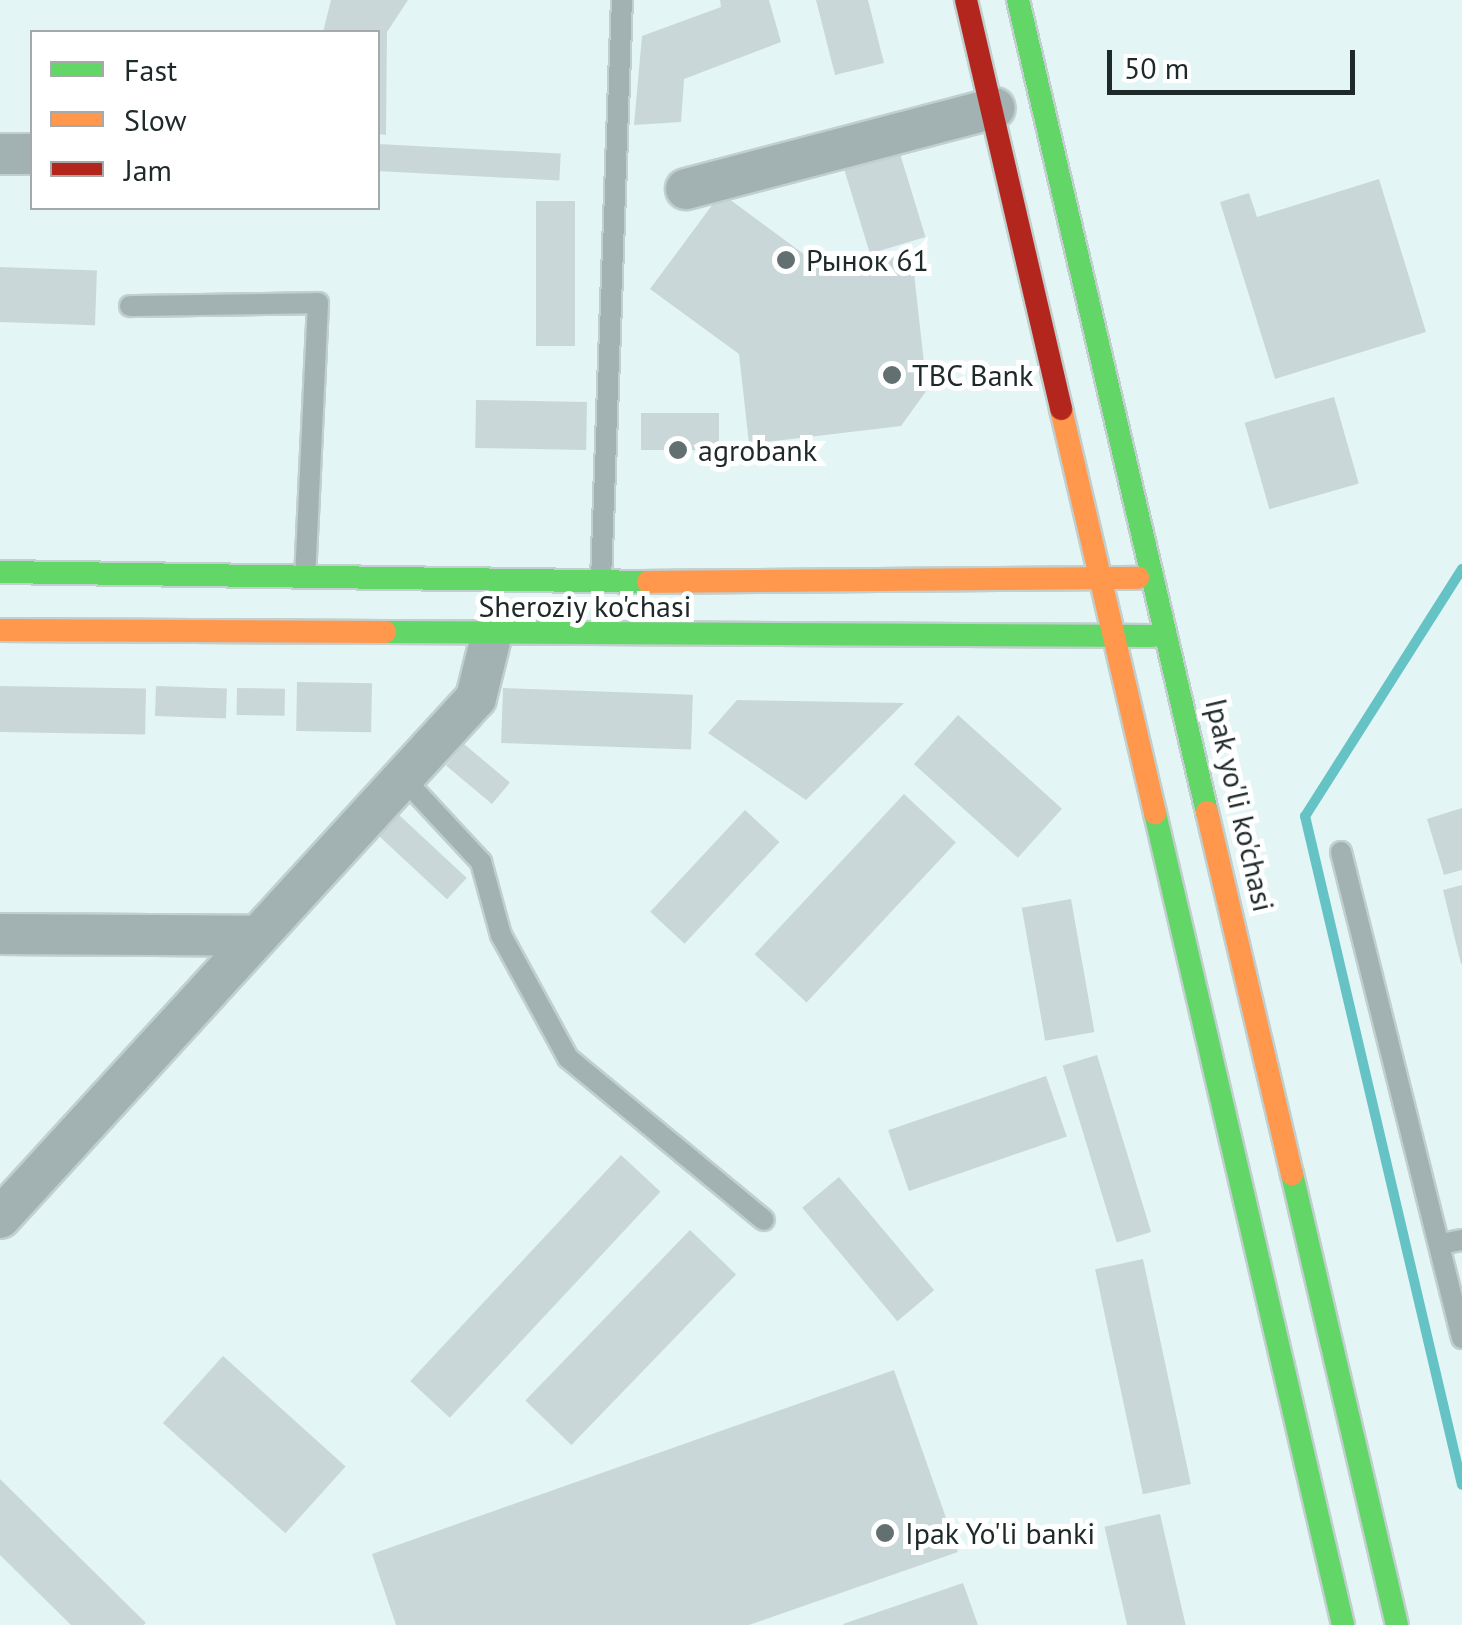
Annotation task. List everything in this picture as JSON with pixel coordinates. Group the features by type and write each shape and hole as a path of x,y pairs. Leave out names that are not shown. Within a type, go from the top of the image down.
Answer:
{"main road":[{"path":"966,0 996,108 1343,1625"},
{"name":"Ipak yo'li ko'chasi","path":"1018,0 1170,634 1396,1625"},
{"name":"Sheroziy ko'chasi","path":"0,572 602,582 1105,580 1156,576"},
{"name":"Sheroziy ko'chasi","path":"0,630 1118,640 1170,634"}],"street":[{"path":"686,189 996,108"},
{"path":"0,154 30,154"},
{"path":"0,1218 476,698 491,637"},
{"path":"0,934 258,936"}],"lane":[{"path":"602,582 622,0"},
{"path":"130,306 318,303 305,577"},
{"path":"403,778 481,862 502,935 568,1058 764,1220"},
{"path":"1341,852 1462,1338"},
{"path":"1440,1244 1462,1240"}],"building":[{"path":"331,0 408,0 387,32 386,135 380,134 380,30 324,30"},
{"path":"720,0 769,0 781,42 684,79 681,122 634,125 642,36 721,7"},
{"path":"816,0 868,0 884,63 835,75"},
{"path":"380,144 561,154 559,181 380,171"},
{"path":"898,147 925,237 870,254 843,164"},
{"path":"1379,179 1426,332 1275,379 1220,202 1249,193 1257,217"},
{"path":"721,193 820,266 912,255 927,390 901,426 749,444 739,354 650,289"},
{"path":"536,201 575,201 575,346 536,346"},
{"path":"0,267 97,270 95,325 0,322"},
{"path":"1334,397 1359,484 1269,509 1245,423"},
{"path":"476,400 587,402 586,450 475,448"},
{"path":"641,413 719,413 719,450 641,450"},
{"path":"297,682 372,683 371,732 296,731"},
{"path":"0,686 146,689 145,735 0,732"},
{"path":"156,686 227,688 226,718 155,716"},
{"path":"237,688 285,689 285,716 237,715"},
{"path":"503,688 693,695 691,750 501,743"},
{"path":"737,700 904,703 806,800 708,733"},
{"path":"958,715 1062,809 1018,858 914,764"},
{"path":"464,744 510,783 492,804 446,765"},
{"path":"904,794 956,842 807,1003 755,954"},
{"path":"1462,808 1462,870 1444,875 1427,819"},
{"path":"745,810 779,842 685,944 650,912"},
{"path":"398,814 467,878 447,899 378,835"},
{"path":"1462,885 1462,964 1461,964 1443,890"},
{"path":"1071,899 1094,1032 1045,1041 1022,908"},
{"path":"1097,1055 1151,1232 1117,1242 1063,1066"},
{"path":"1046,1076 1067,1137 909,1191 888,1130"},
{"path":"621,1155 660,1192 450,1418 410,1381"},
{"path":"839,1177 934,1290 897,1321 802,1208"},
{"path":"690,1230 736,1274 571,1445 525,1400"},
{"path":"1143,1259 1191,1484 1143,1494 1095,1269"},
{"path":"223,1356 346,1466 285,1533 163,1423"},
{"path":"894,1370 958,1552 749,1625 396,1625 372,1554"},
{"path":"0,1479 146,1623 71,1625 0,1555"},
{"path":"1160,1514 1186,1625 1127,1625 1104,1527"},
{"path":"963,1583 978,1625 843,1624"}],"waterway":[{"path":"1462,569 1305,816 1462,1485"}],"traffic: fast":[{"path":"1018,0 1207,812"},
{"path":"0,572 648,582"},
{"path":"385,632 1152,636"},
{"path":"1155,813 1343,1625"},
{"path":"1292,1174 1397,1625"}],"traffic: slow":[{"path":"1061,409 1155,813"},
{"path":"648,582 1138,578"},
{"path":"0,630 385,632"},
{"path":"1207,812 1292,1174"}],"traffic: jam":[{"path":"966,0 1061,409"}],"place":[{"name":"Рынок 61","path":"786,260"},
{"name":"TBC Bank","path":"892,375"},
{"name":"agrobank","path":"678,450"},
{"name":"Ipak Yo'li banki","path":"885,1533"}]}
